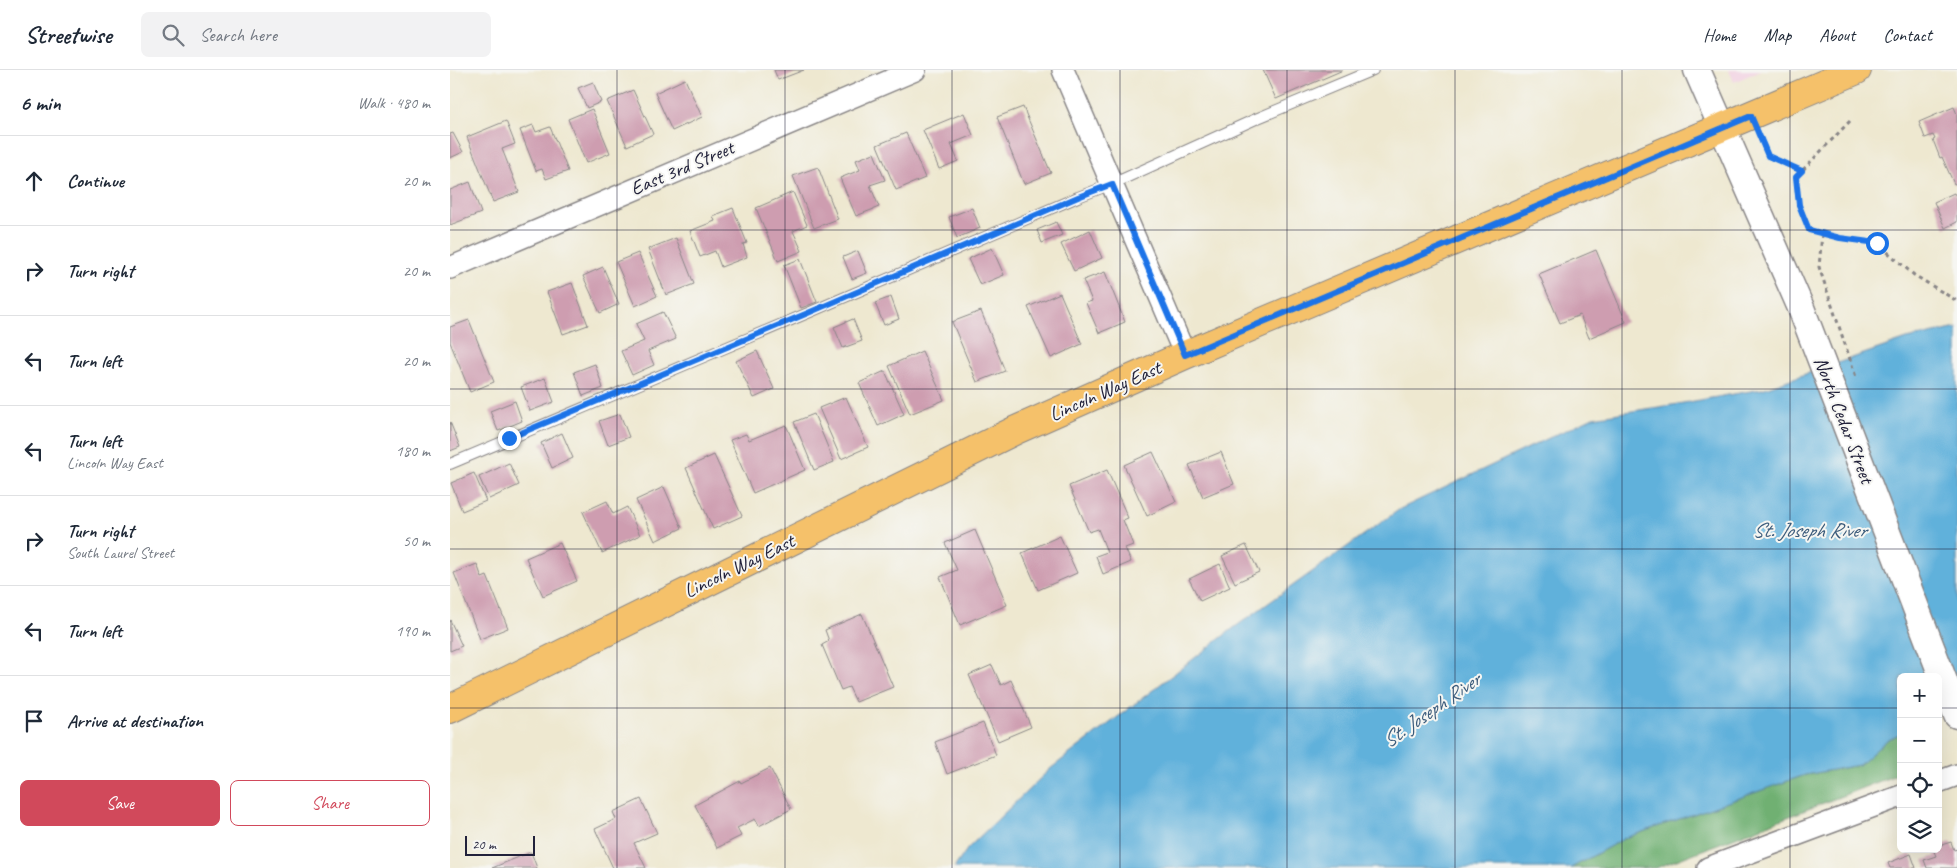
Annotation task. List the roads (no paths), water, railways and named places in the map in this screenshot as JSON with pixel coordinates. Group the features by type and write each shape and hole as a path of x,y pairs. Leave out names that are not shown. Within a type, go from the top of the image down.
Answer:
{"main road":[{"name":"Lincoln Way East","path":"450,709 998,439 1185,355 1722,129 1857,70"}],"street":[{"name":"East 3rd Street","path":"450,268 915,70"},
{"path":"1063,70 1185,355"},
{"name":"North Cedar Street","path":"1697,70 1801,308 1957,715"},
{"path":"1942,781 1957,775"},
{"path":"1708,868 1897,797"}],"lane":[{"path":"450,464 1112,184 1258,118 1373,70"}],"water":[{"name":"St. Joseph River","path":"1957,328 1957,704 1942,713 1942,673 1897,673 1897,735 1887,740 1859,765 1805,775 1625,838 1571,868 954,868 968,848 1050,769 1235,627 1400,509 1593,417 1762,389 1907,339"}]}
